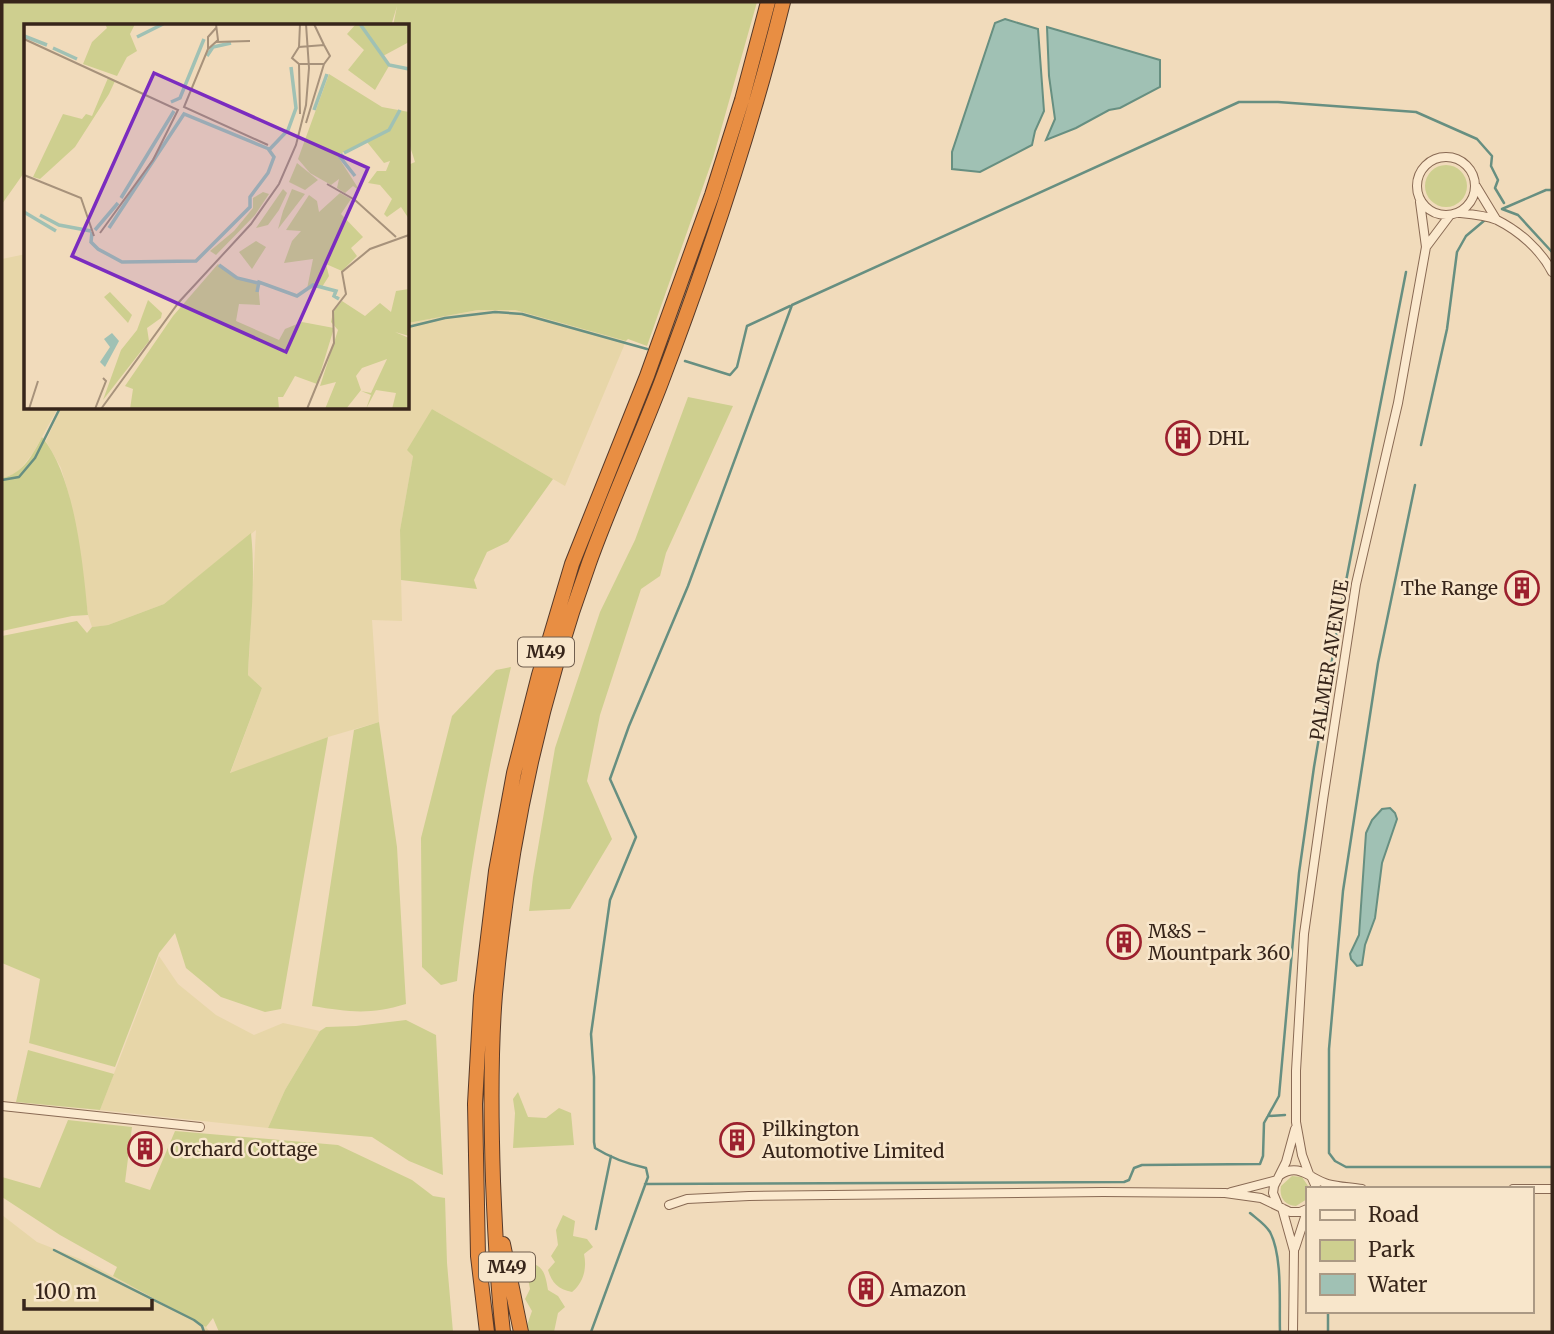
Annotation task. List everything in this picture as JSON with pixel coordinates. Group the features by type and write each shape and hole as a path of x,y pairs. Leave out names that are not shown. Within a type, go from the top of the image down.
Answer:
{"highway":[{"name":"M49","path":"480,1332 477,1303 475,1104 481,996 496,871 514,773 538,676 572,564 647,376 712,195 742,100 768,2"},
{"name":"M49","path":"503,1332 497,1283 491,1101 495,995 511,870 532,765 553,677 589,565 662,380 726,197 783,2"},
{"name":"M49","path":"494,1202 521,1332"},
{"name":"M49","path":"478,1256 487,1332"}],"street":[{"path":"1426,247 1417,192 1418,176 1427,163 1437,158 1456,159 1472,172 1475,185 1496,219 1527,240 1544,257 1552,272"},
{"path":"1454,214 1470,202 1475,185"},
{"path":"1420,199 1434,213 1496,219"},
{"name":"PALMER AVENUE","path":"1296,1122 1296,1071 1304,934 1356,584 1395,415 1426,247 1454,214"},
{"path":"2,1106 200,1127"},
{"path":"1296,1122 1301,1155 1316,1187"},
{"path":"1294,1251 1280,1206 1273,1193 1290,1151 1296,1122"},
{"path":"1225,1193 1297,1169 1327,1183 1351,1187"},
{"path":"1533,1189 1552,1189"},
{"path":"669,1205 687,1199 749,1196 1225,1193 1261,1198 1295,1213 1306,1210"},
{"path":"1293,1332 1294,1251 1306,1213"}],"shaded area":[{"path":"24,254 24,410 57,410 33,453 17,473 2,478 2,259"},
{"path":"478,310 515,310 626,341 565,486 432,409 413,456 400,530 402,621 372,620 379,722 328,737 230,774 262,688 248,675 256,530 164,604 108,625 92,627 69,495 61,468 46,441 60,410 410,410 410,323"},
{"path":"159,956 178,984 216,1015 254,1035 283,1023 320,1031 285,1090 268,1128 100,1110"},
{"path":"2,1215 37,1242 113,1276 206,1327 210,1332 2,1332"}],"green space":[{"path":"2,2 757,2 713,158 647,346 515,310 478,310 410,323 410,164 415,162 410,146 410,24 393,24 397,6 392,24 24,24 24,173 2,204"},
{"path":"1446,165 1461,171 1467,186 1461,201 1446,207 1431,201 1425,186 1431,171"},
{"path":"688,397 733,406 666,553 660,576 641,589 600,715 587,781 612,839 570,909 529,911 555,748 600,612 635,540"},
{"path":"432,409 553,479 508,542 487,552 474,580 477,589 401,580 400,530 413,456 407,450"},
{"path":"42,437 53,454 70,497 80,547 88,615 2,631 2,478 22,468"},
{"path":"251,533 253,586 248,675 262,688 230,773 328,737 281,1009 265,1012 221,997 186,968 175,933 159,953 115,1067 29,1043 40,979 2,963 2,636 77,621 87,633 92,627 108,625 164,604"},
{"path":"511,667 479,823 457,981 441,985 422,967 421,838 452,716 496,670"},
{"path":"379,722 397,847 406,1004 381,1010 359,1011 312,1006 354,730"},
{"path":"406,1020 436,1035 443,1175 409,1161 372,1137 268,1128 285,1090 320,1031 326,1027"},
{"path":"28,1050 114,1074 100,1110 16,1102"},
{"path":"518,1092 528,1117 546,1118 559,1108 571,1113 574,1145 513,1148 513,1099"},
{"path":"68,1120 132,1127 125,1182 150,1190 175,1131 338,1145 412,1180 433,1196 445,1198 453,1332 219,1332 213,1318 206,1327 113,1276 117,1267 60,1235 2,1197 2,1177 40,1188"},
{"path":"1292,1176 1302,1177 1309,1187 1306,1187 1306,1200 1296,1206 1285,1202 1281,1186"},
{"path":"563,1215 575,1221 573,1236 587,1239 593,1247 584,1254 584,1274 572,1292 556,1285 548,1270 555,1262 551,1256 558,1245 556,1230"},
{"path":"534,1264 543,1271 548,1290 558,1296 565,1307 558,1313 554,1332 527,1332 532,1311 525,1299 530,1289 526,1268"}],"water":[{"path":"1005,19 1038,29 1044,111 1032,145 980,172 952,169 952,152 995,23"},
{"path":"1047,27 1160,60 1160,87 1120,108 1109,110 1046,140 1055,119 1049,76"},
{"path":"1390,808 1397,819 1382,863 1375,918 1365,945 1362,965 1357,966 1350,954 1359,935 1366,833 1372,820 1382,809"}],"waterway":[{"path":"591,1332 648,1177 646,1168 607,1155 595,1148 594,1142 591,1034 610,900 636,837 610,779 629,726 688,586 792,305 1239,102 1278,102 1416,112 1477,139 1492,156 1491,166 1498,180 1495,188 1504,203"},
{"path":"1502,209 1546,190 1552,190"},
{"path":"1502,209 1518,215 1552,252"},
{"path":"1421,445 1447,329 1457,252 1466,236 1485,220"},
{"path":"645,1184 1124,1182 1129,1180 1134,1168 1142,1165 1260,1164 1263,1156 1264,1123 1279,1096 1299,873 1314,767 1341,607 1406,272"},
{"path":"685,361 730,375 737,367 747,326 790,306"},
{"path":"410,327 445,318 495,312 522,314 647,349"},
{"path":"2,480 19,477 35,458 59,410"},
{"path":"1415,485 1378,663 1343,891 1329,1049 1329,1153 1335,1161 1346,1167 1552,1167"},
{"path":"1268,1116 1285,1115"},
{"path":"596,1229 611,1156"},
{"path":"1250,1213 1268,1229 1274,1242 1279,1267 1280,1332"},
{"path":"54,1250 194,1320 202,1326 204,1332"},
{"path":"1328,1313 1328,1332"}],"place":[{"name":"DHL","path":"1183,438"},
{"name":"The Range","path":"1522,588"},
{"name":"M&S - Mountpark 360","path":"1124,942"},
{"name":"Pilkington Automotive Limited","path":"737,1140"},
{"name":"Orchard Cottage","path":"145,1149"},
{"name":"Amazon","path":"866,1289"}]}
